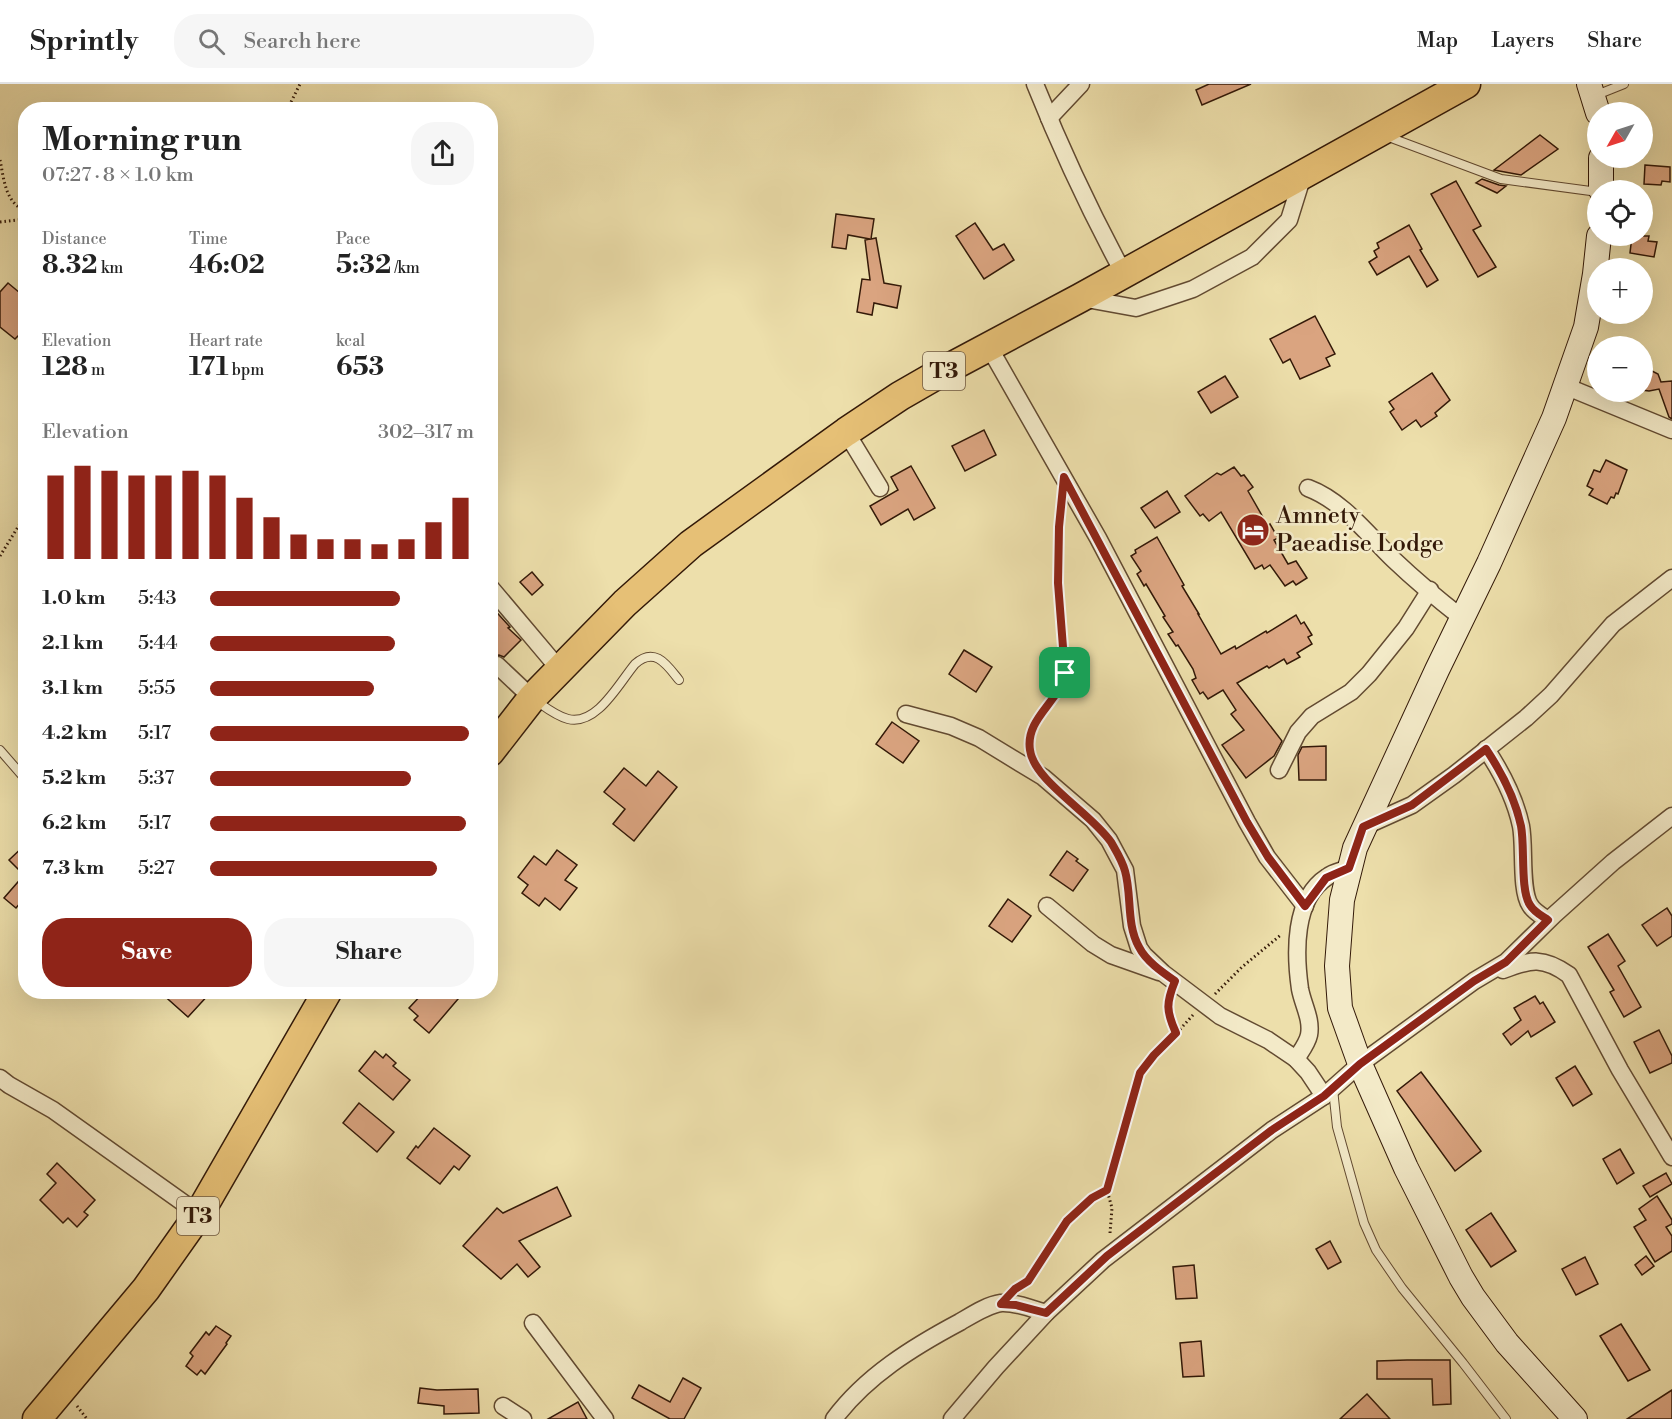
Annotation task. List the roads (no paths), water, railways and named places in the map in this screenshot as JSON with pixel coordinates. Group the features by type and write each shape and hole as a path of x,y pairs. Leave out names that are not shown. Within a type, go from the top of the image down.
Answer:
{"highway":[{"name":"T3","path":"498,742 532,698 625,603 691,544 846,432 900,396 1466,84"},
{"name":"T3","path":"38,1419 146,1289 199,1214 323,999"}],"main road":[{"path":"1575,1419 1512,1349 1461,1277 1406,1168 1360,1064 1340,1008 1336,966 1342,900 1349,868 1363,827 1554,418 1586,327 1598,246"}],"street":[{"path":"1035,84 1107,242 1124,273"},
{"path":"1049,118 1081,84"},
{"path":"1080,298 1136,308 1193,289 1252,257 1289,220 1303,173"},
{"path":"989,348 1064,477 1247,822 1303,911"},
{"path":"1565,386 1672,430"},
{"path":"846,432 880,488"},
{"path":"1308,488 1319,492 1342,509 1397,562 1462,618"},
{"path":"1363,827 1412,805 1526,718 1551,695 1613,624 1672,578"},
{"path":"1279,770 1298,732 1311,716 1351,692 1370,674 1406,628 1430,590"},
{"path":"498,596 560,670"},
{"path":"498,666 532,698"},
{"path":"906,714 951,726 979,738 1043,777 1093,820 1119,856 1127,881 1136,940 1144,955 1204,1005 1229,1022 1268,1040 1296,1059 1329,1092"},
{"path":"1486,749 1501,771 1521,825 1528,903 1548,920"},
{"path":"952,1419 1046,1313 1107,1256 1272,1130 1329,1092 1360,1064 1474,981 1506,962 1548,920 1613,862 1672,816"},
{"path":"1296,1059 1306,1045 1310,1023 1300,991 1297,939 1303,911 1326,878 1349,868"},
{"path":"1047,906 1110,955 1169,977"},
{"path":"1474,981 1524,962 1540,960 1558,967 1569,975 1620,1070 1672,1157"},
{"path":"0,1078 53,1110 199,1214"},
{"path":"834,1419 851,1397 898,1359 979,1312 1001,1304 1016,1305 1046,1313"},
{"path":"533,1323 605,1419"},
{"path":"503,1406 524,1419"}],"lane":[{"path":"1593,97 1624,84"},
{"path":"1377,132 1501,179 1587,190"},
{"path":"532,698 567,719 578,720 589,717 600,709 635,664 640,659 649,656 656,657 665,663 679,680"},
{"path":"0,750 18,771"},
{"path":"1329,1092 1364,1223 1376,1250 1402,1288 1506,1419"}],"place":[{"name":"Amnety Paeadise Lodge","path":"1253,530"}]}
